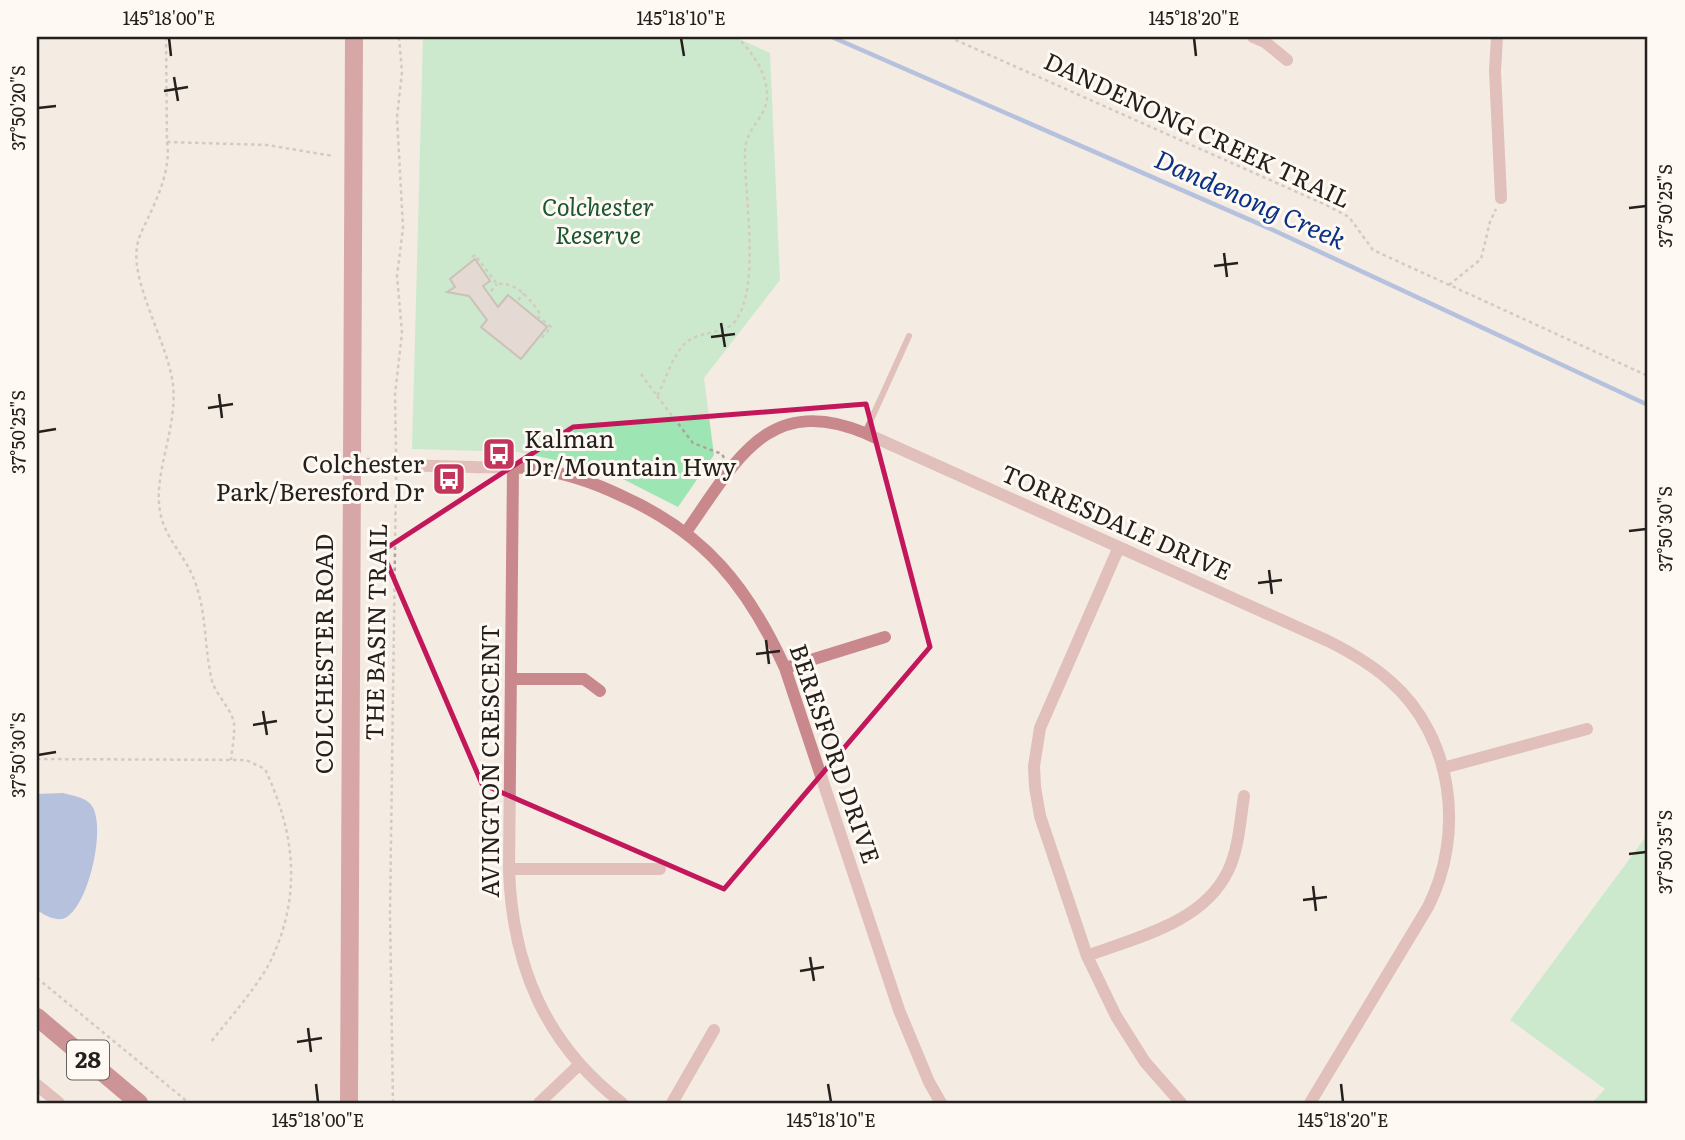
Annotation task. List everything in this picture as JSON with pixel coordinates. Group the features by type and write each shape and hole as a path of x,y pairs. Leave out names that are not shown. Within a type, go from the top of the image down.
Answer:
{"main road":[{"name":"COLCHESTER ROAD","path":"349,1103 354,37"},
{"name":"28","path":"37,1017 139,1103"}],"street":[{"path":"1253,37 1265,42 1287,60"},
{"path":"1497,37 1495,71 1501,198"},
{"name":"TORRESDALE DRIVE","path":"686,532 730,469 748,447 764,434 795,422 811,420 837,423 865,433 1328,641 1370,664 1392,682 1410,703 1434,743 1443,768 1450,818 1447,850 1440,881 1429,907 1310,1103"},
{"name":"BERESFORD DRIVE","path":"351,463 536,469 583,480 666,517 715,560 740,589 767,629 785,668 899,1010 929,1082 941,1103"},
{"name":"AVINGTON CRESCENT","path":"513,468 509,869 511,904 525,967 546,1018 558,1038 580,1064 622,1103"},
{"path":"1119,547 1040,728 1034,766 1040,816 1087,956 1123,1028 1145,1062 1181,1103"},
{"path":"785,668 886,637"},
{"path":"511,679 584,679 600,691"},
{"path":"1443,768 1587,729"},
{"path":"1087,956 1170,924 1198,909 1217,890 1229,870 1236,849 1244,796"},
{"path":"509,869 660,869"},
{"path":"672,1103 714,1030"},
{"path":"539,1103 580,1064"},
{"path":"37,1085 59,1103"}],"lane":[{"path":"865,433 909,337"}],"path":[{"path":"166,37 169,153 159,195 137,248 136,265 165,348 174,401 160,489 161,515 171,540 195,582 205,615 213,683 234,723 231,760"},
{"name":"THE BASIN TRAIL","path":"393,1103 390,914 395,395 402,333 397,276 403,228 397,117 402,72 399,37"},
{"path":"657,396 681,347 698,335 736,322 748,292 746,141 767,99 764,77 756,58 737,37"},
{"name":"DANDENONG CREEK TRAIL","path":"949,37 1326,205 1349,217 1374,250 1648,376"},
{"path":"167,142 267,145 333,156"},
{"path":"1449,285 1481,259 1490,222 1501,198"},
{"path":"472,257 475,255 497,284"},
{"path":"491,291 497,284 507,283 524,293 539,312 537,316 551,327 540,340"},
{"path":"518,300 524,293"},
{"path":"641,373 693,443 722,454 730,469"},
{"path":"37,759 246,760 265,769 280,800 290,846 293,886 272,957 210,1044"},
{"path":"37,978 189,1103"}],"highlighted area":[{"path":"866,404 930,647 724,889 482,784 382,551 573,427"}],"green space":[{"name":"Colchester Reserve","path":"423,37 735,37 770,53 780,280 704,378 714,455 678,507 607,471 518,452 412,449"},
{"path":"1648,834 1648,1103 1592,1103 1605,1089 1510,1020"}],"water":[{"path":"63,793 79,797 92,806 97,832 96,850 86,887 71,914 59,919 37,910 37,794"}],"building":[{"path":"475,259 490,281 483,286 498,307 508,295 547,327 521,359 481,327 487,320 469,296 447,292 455,287 450,279"}],"waterway":[{"name":"Dandenong Creek","path":"832,37 1273,230 1648,405"}],"place":[{"name":"Kalman Dr/Mountain Hwy","path":"499,454"},
{"name":"Colchester Park/Beresford Dr","path":"449,479"}]}
